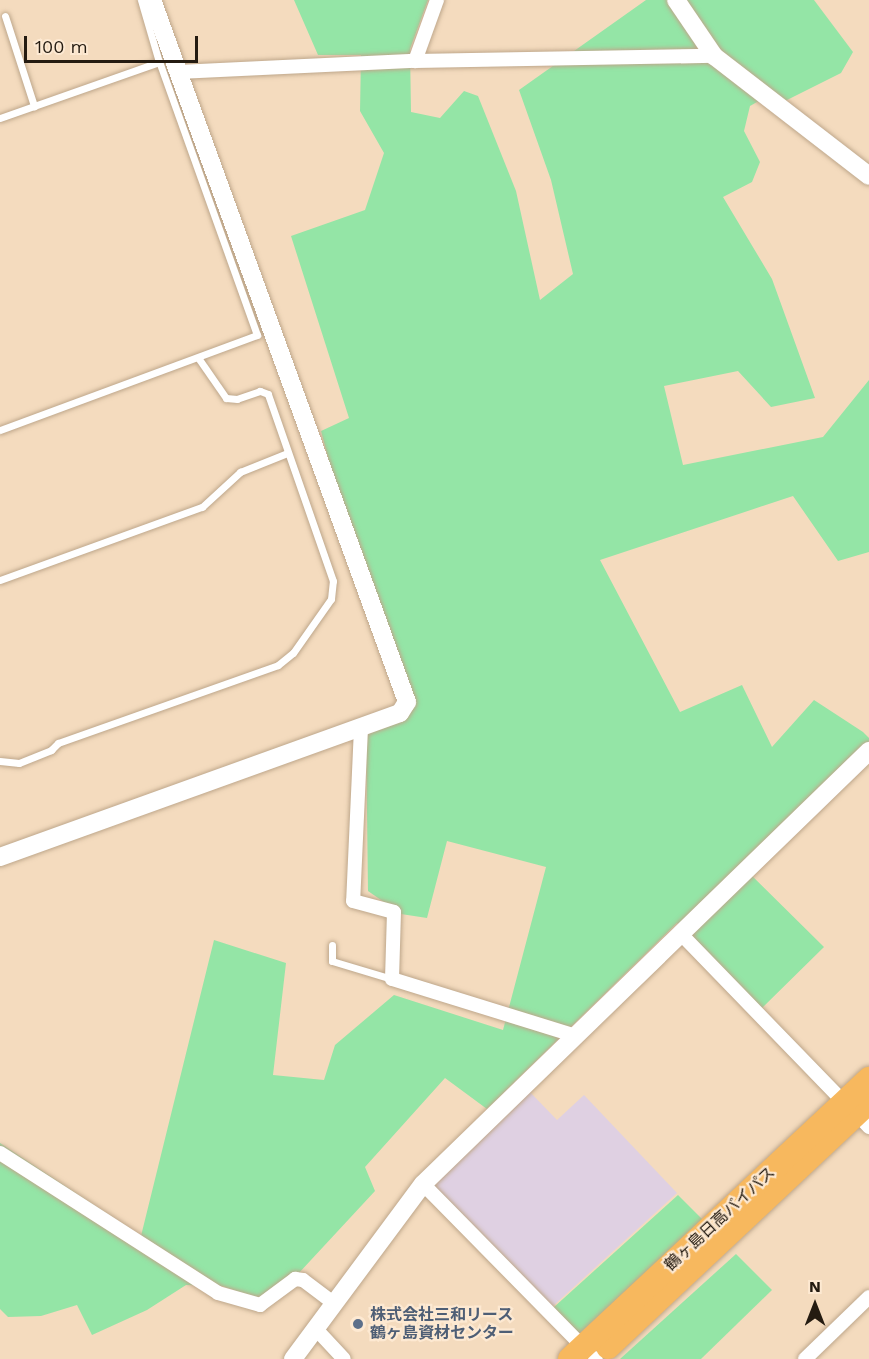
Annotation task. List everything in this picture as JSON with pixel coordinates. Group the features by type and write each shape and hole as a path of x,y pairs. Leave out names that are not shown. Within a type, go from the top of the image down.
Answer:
{"highway":[{"name":"鶴ヶ島日高バイパス","path":"588,1356 860,1111 869,1079"}],"street":[{"path":"0,857 361,728 400,713 407,702 152,0"},
{"path":"415,61 437,0"},
{"path":"676,0 714,56 869,176"},
{"path":"178,72 415,61 714,56"},
{"path":"361,728 353,901 394,912 392,979 576,1036"},
{"path":"293,1359 423,1184 869,751"},
{"path":"681,934 860,1111"},
{"path":"0,1153 218,1293 260,1305 295,1279 303,1280 334,1303"},
{"path":"423,1184 588,1356"},
{"path":"805,1359 869,1297"},
{"path":"315,1328 344,1359"}],"lane":[{"path":"0,430 253,339 258,330 159,62 141,0"},
{"path":"5,16 34,106"},
{"path":"0,118 159,62"},
{"path":"0,761 19,763 51,750 58,743 285,661 331,599 334,587 268,394 260,391 237,399 226,398 199,359"},
{"path":"0,580 202,507 240,472 287,453"},
{"path":"332,945 332,961 392,979"}],"shaded area":[{"path":"528,1090 557,1120 584,1095 677,1193 552,1307 431,1185"}],"green space":[{"path":"294,0 428,0 410,49 411,112 440,118 464,91 478,96 516,191 540,300 573,274 551,180 519,90 646,0 814,0 853,52 841,73 785,101 773,93 750,106 744,131 760,162 752,182 723,197 772,279 815,398 771,407 738,371 664,386 683,465 823,437 869,380 869,552 838,561 793,496 600,560 680,712 742,685 772,747 814,700 863,732 869,738 869,748 740,864 824,947 761,1009 677,923 487,1109 445,1078 365,1167 375,1191 298,1274 258,1299 222,1286 186,1285 147,1310 92,1335 77,1305 41,1316 8,1317 0,1309 0,1143 141,1236 214,940 286,963 273,1075 324,1080 335,1045 394,995 503,1030 546,867 447,841 427,918 401,914 368,891 366,730 411,711 339,500 321,431 349,418 291,236 365,210 384,153 360,111 361,55 318,55"},
{"path":"678,1195 704,1221 579,1334 553,1308"},
{"path":"736,1254 772,1290 701,1359 620,1359"}],"place":[{"name":"株式会社三和リース 鶴ヶ島資材センター","path":"358,1324"}]}
